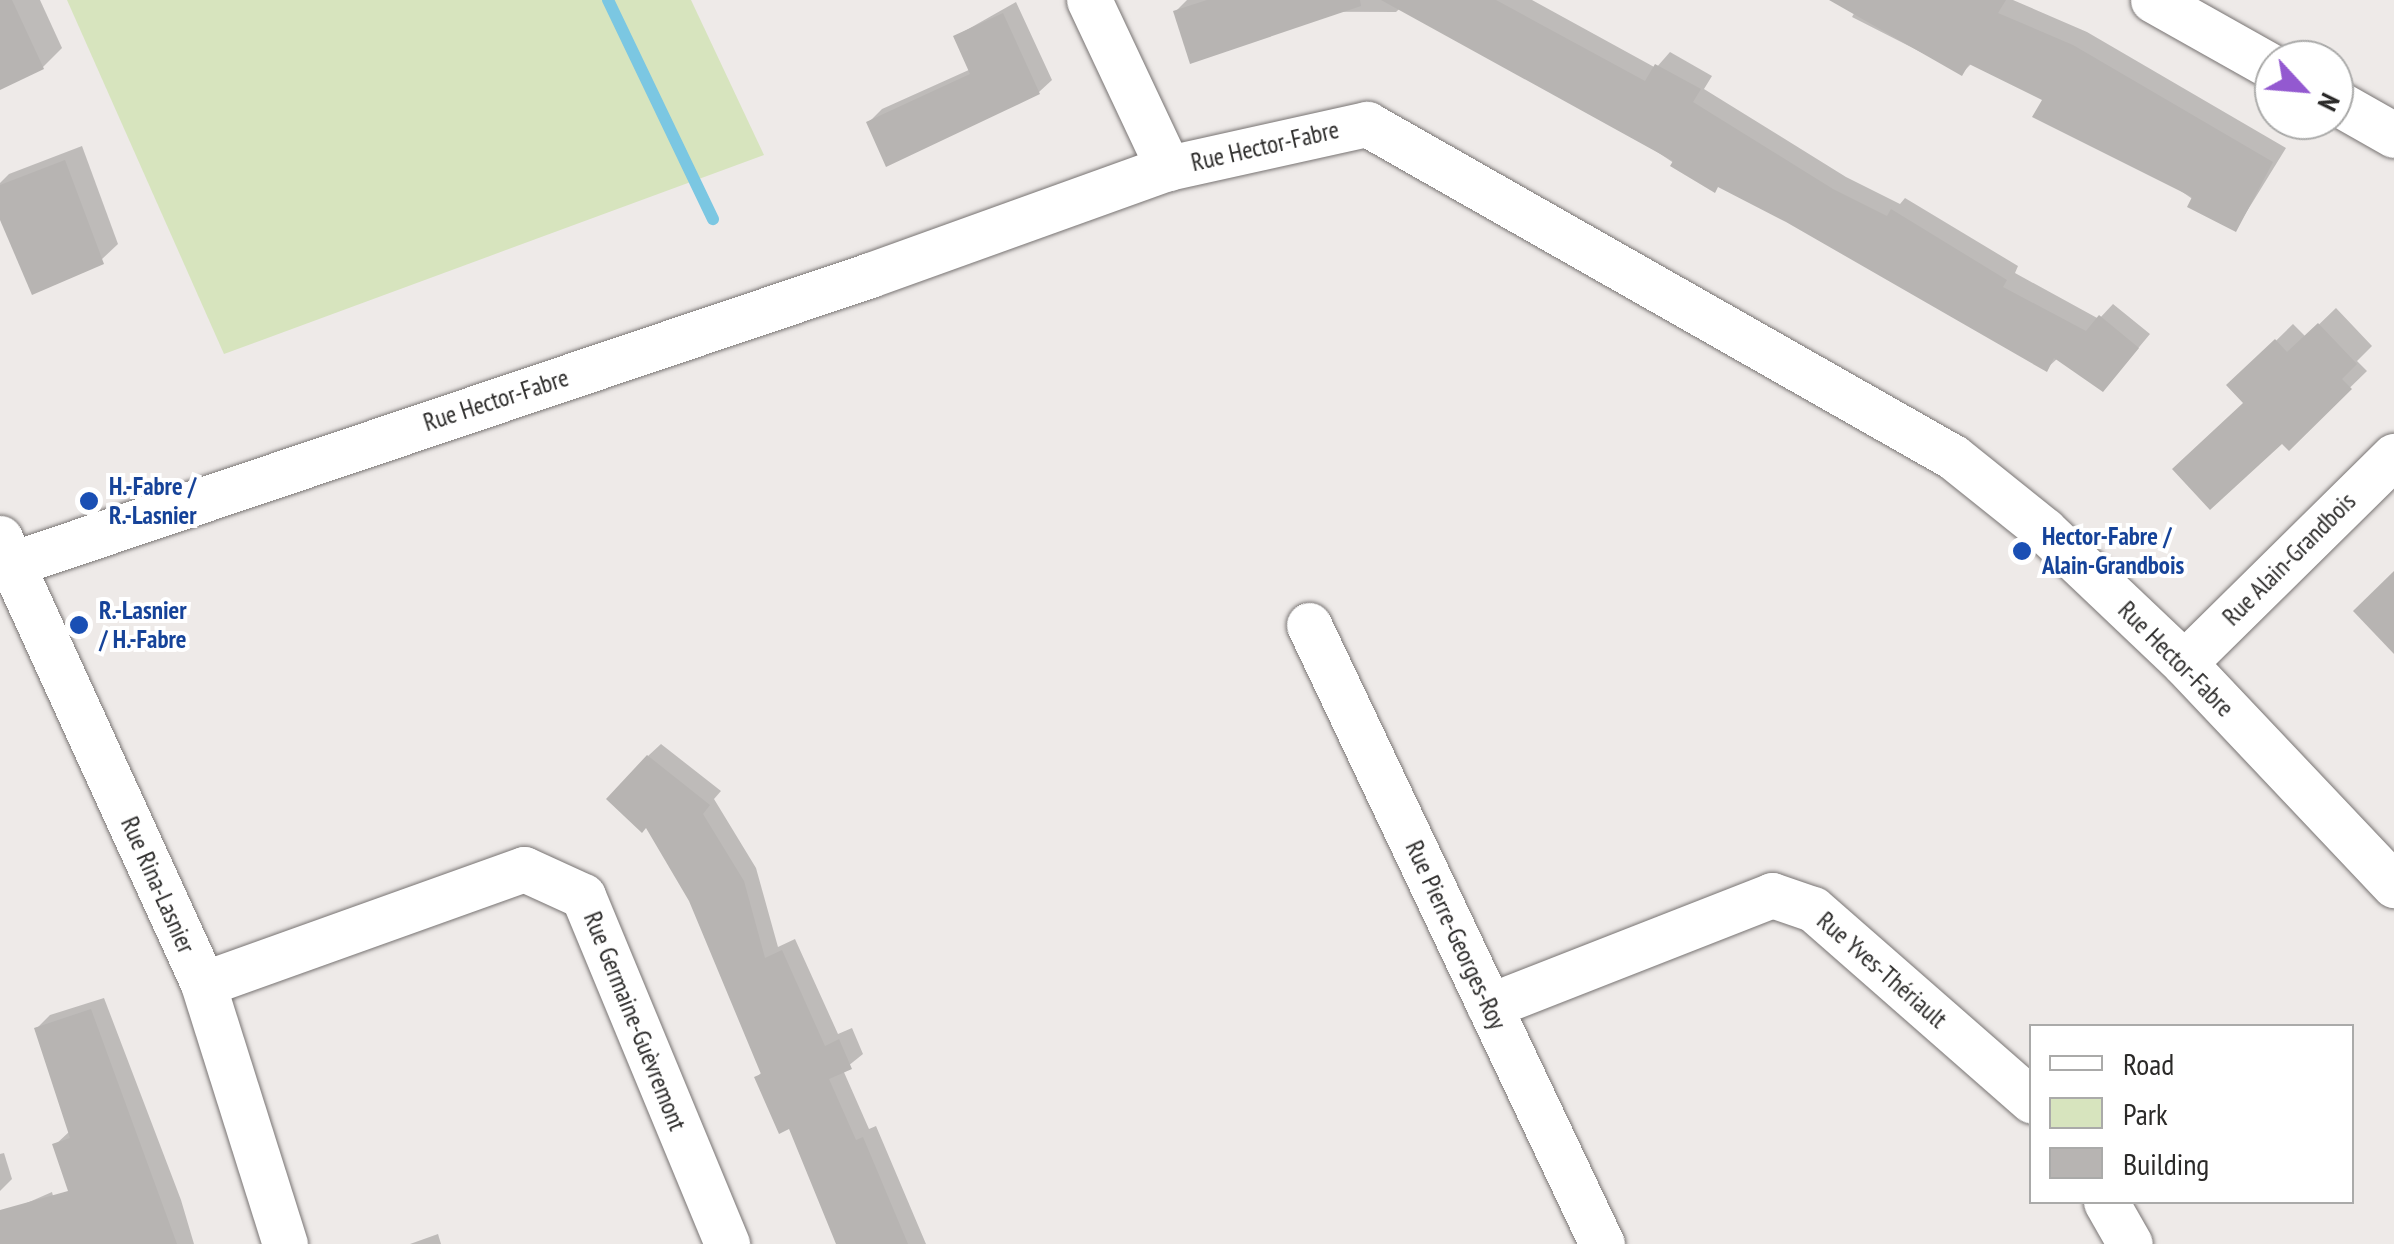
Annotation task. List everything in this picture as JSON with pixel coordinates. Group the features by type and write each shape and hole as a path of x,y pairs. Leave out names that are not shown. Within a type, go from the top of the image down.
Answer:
{"street":[{"path":"1089,0 1168,168"},
{"path":"2154,0 2254,57"},
{"path":"2354,112 2394,134"},
{"name":"Rue Hector-Fabre","path":"4,557 870,276 1168,168 1367,124 1953,457 2044,530 2184,663 2394,884"},
{"name":"Rue Alain-Grandbois","path":"2184,663 2394,456"},
{"name":"Rue Rina-Lasnier","path":"4,557 203,984 285,1244"},
{"name":"Rue Pierre-Georges-Roy","path":"1309,625 1602,1244"},
{"name":"Rue Germaine-Guèvremont","path":"203,984 524,868 583,896 727,1244"},
{"name":"Rue Yves-Thériault","path":"1490,1006 1772,895 1813,909 2029,1098"},
{"path":"2107,1204 2130,1244"}],"green space":[{"path":"67,0 691,0 764,155 224,354"}],"building":[{"path":"0,0 12,0 44,69 0,90"},
{"path":"1207,0 1360,0 1361,6 1190,64 1173,11"},
{"path":"1381,0 1496,0 1645,81 1655,64 1701,89 1693,102 1833,189 1887,216 1891,209 2007,280 2003,287 2086,331 2099,315 2139,348 2103,392 2054,358 2047,372 1786,222 1718,187 1715,193 1670,166 1673,161"},
{"path":"1829,0 2006,0 1998,13 2073,45 2273,162 2236,232 2187,207 2192,197 2032,117 2042,100 1969,64 1962,76"},
{"path":"1003,13 1040,94 886,167 866,122 970,74 953,36"},
{"path":"65,160 104,264 32,295 0,220 0,185"},
{"path":"2318,323 2357,364 2342,379 2352,389 2289,451 2282,444 2210,510 2172,469 2243,403 2226,385 2275,339 2287,352"},
{"path":"2394,571 2394,654 2353,611"},
{"path":"647,755 710,805 703,814 744,881 765,958 782,950 825,1046 839,1039 852,1069 829,1079 856,1140 863,1137 908,1244 836,1244 789,1129 779,1134 754,1077 761,1074 689,901 646,828 642,833 606,799"},
{"path":"91,1009 177,1244 0,1244 0,1210 68,1191 52,1144 70,1138 34,1028"}],"waterway":[{"path":"608,0 713,219"}],"place":[{"name":"H.-Fabre / R.-Lasnier","path":"89,501"},
{"name":"Hector-Fabre / Alain-Grandbois","path":"2022,551"},
{"name":"R.-Lasnier / H.-Fabre","path":"79,625"}]}
